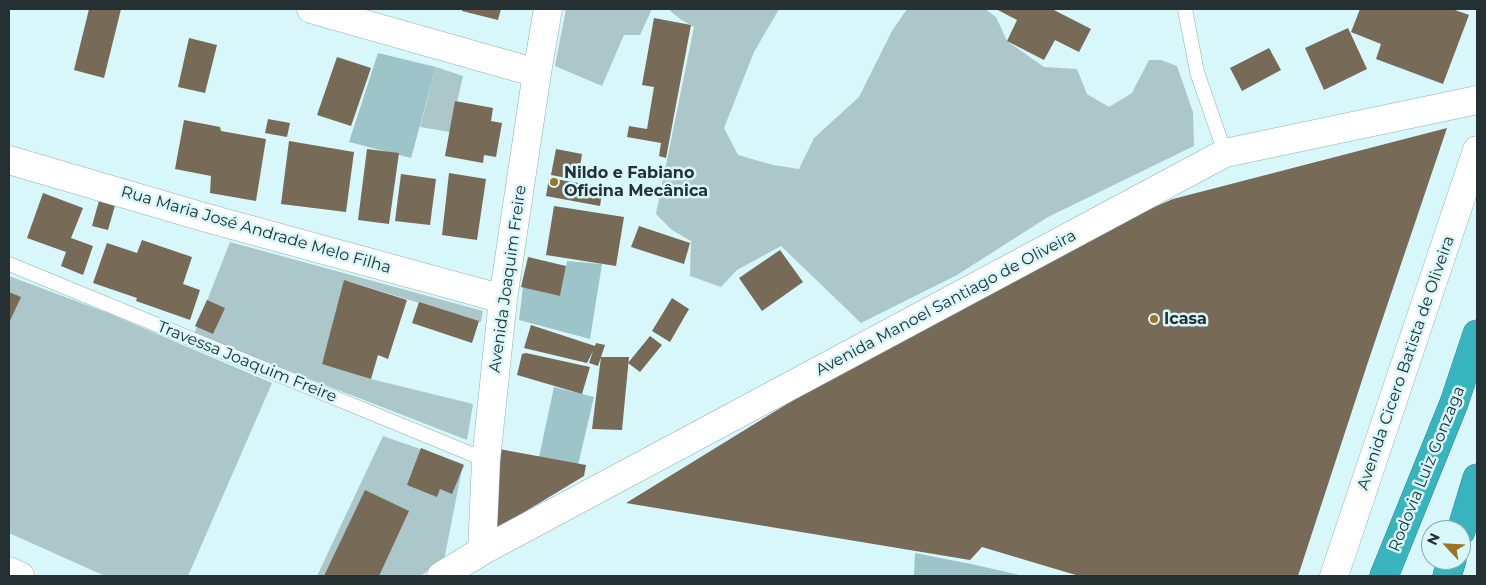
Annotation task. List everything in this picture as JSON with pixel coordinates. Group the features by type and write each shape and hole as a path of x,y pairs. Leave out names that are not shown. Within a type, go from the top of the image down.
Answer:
{"highway":[{"name":"Rodovia Luiz Gonzaga","path":"1384,576 1454,403 1477,334"},
{"path":"1464,520 1477,478"}],"street":[{"path":"311,9 536,73"},
{"name":"Avenida Joaquim Freire","path":"482,551 486,460 503,299 536,73 548,9"},
{"name":"Avenida Manoel Santiago de Oliveira","path":"441,576 482,551 1226,153 1477,100"},
{"name":"Avenida Cicero Batista de Oliveira","path":"1334,576 1477,150"},
{"name":"Rua Maria José Andrade Melo Filha","path":"9,160 207,218 503,299"},
{"path":"9,571 20,576"}],"lane":[{"path":"1185,9 1197,72 1226,153"},
{"name":"Travessa Joaquim Freire","path":"9,264 486,460"}],"shaded area":[{"path":"566,9 652,9 640,35 624,35 602,86 555,66"},
{"path":"668,9 779,9 754,52 724,128 738,155 773,165 799,169 814,138 859,97 892,31 907,9 985,9 996,17 1007,41 1044,67 1077,69 1087,94 1109,107 1132,93 1149,60 1161,60 1177,66 1193,112 1194,146 1048,217 957,275 861,323 781,246 737,270 721,287 690,276 691,241 672,230 656,214 694,27"},
{"path":"378,53 436,67 411,158 349,142"},
{"path":"436,67 463,76 450,132 420,127"},
{"path":"230,242 483,311 481,322 348,281 322,363 371,379 473,404 467,440 194,334"},
{"path":"567,261 602,264 590,339 519,320 523,287 560,296"},
{"path":"9,276 108,313 272,383 188,576 105,576 9,533"},
{"path":"554,387 594,397 578,465 539,457"},
{"path":"383,436 463,464 444,560 420,576 317,576"},
{"path":"915,553 971,564 1024,576 914,576"}],"building":[{"path":"89,9 121,9 104,78 74,70"},
{"path":"462,9 501,9 498,20 462,11"},
{"path":"996,9 1052,9 1091,29 1079,52 1055,40 1044,60 1007,41 1017,20"},
{"path":"1360,9 1452,9 1469,15 1443,84 1376,59 1381,44 1351,32"},
{"path":"654,18 691,25 666,158 659,156 661,143 627,137 629,126 647,129 654,87 642,85"},
{"path":"1348,28 1367,69 1324,90 1305,48"},
{"path":"189,38 217,45 205,93 178,87"},
{"path":"1269,48 1281,70 1242,91 1230,68"},
{"path":"337,57 371,68 351,126 317,115"},
{"path":"455,101 493,108 491,121 502,123 496,157 484,155 483,163 445,156"},
{"path":"268,119 290,123 287,137 265,133"},
{"path":"184,120 220,127 221,131 266,139 256,201 210,193 211,176 175,169"},
{"name":"Icasa","path":"1447,128 1298,576 1079,576 982,547 970,560 626,503 995,276 1173,199"},
{"path":"289,141 354,152 346,212 281,204"},
{"path":"367,149 399,153 389,224 358,220"},
{"path":"556,149 582,154 578,180 551,175"},
{"path":"449,173 486,179 477,240 442,235"},
{"path":"401,174 436,179 430,225 395,221"},
{"path":"549,178 603,187 600,206 546,196"},
{"path":"43,193 83,208 71,238 93,246 83,275 61,266 66,252 27,238"},
{"path":"100,197 116,202 108,230 92,226"},
{"path":"554,206 624,217 616,266 546,255"},
{"path":"639,226 690,243 684,264 631,247"},
{"path":"142,240 192,257 183,284 200,290 190,320 136,301 137,298 93,283 107,243 137,253"},
{"path":"780,250 803,282 762,311 739,278"},
{"path":"528,257 566,266 560,296 521,287"},
{"path":"344,280 407,300 388,359 378,355 371,379 322,364"},
{"path":"9,292 21,297 9,323"},
{"path":"672,298 689,309 670,342 652,331"},
{"path":"207,300 225,308 213,334 195,326"},
{"path":"419,302 479,321 472,343 412,323"},
{"path":"531,325 595,346 596,343 605,345 598,366 589,363 593,351 587,363 524,348"},
{"path":"650,336 662,345 640,372 628,363"},
{"path":"526,353 590,367 582,394 517,375 522,354"},
{"path":"601,357 629,357 622,430 592,429"},
{"path":"421,448 464,465 452,494 440,489 437,497 407,485"},
{"path":"499,449 586,465 584,476 498,528 491,525"},
{"path":"365,490 409,511 379,576 324,576"}],"place":[{"name":"Nildo e Fabiano Oficina Mecânica","path":"554,182"},
{"name":"Icasa","path":"1154,319"}]}
